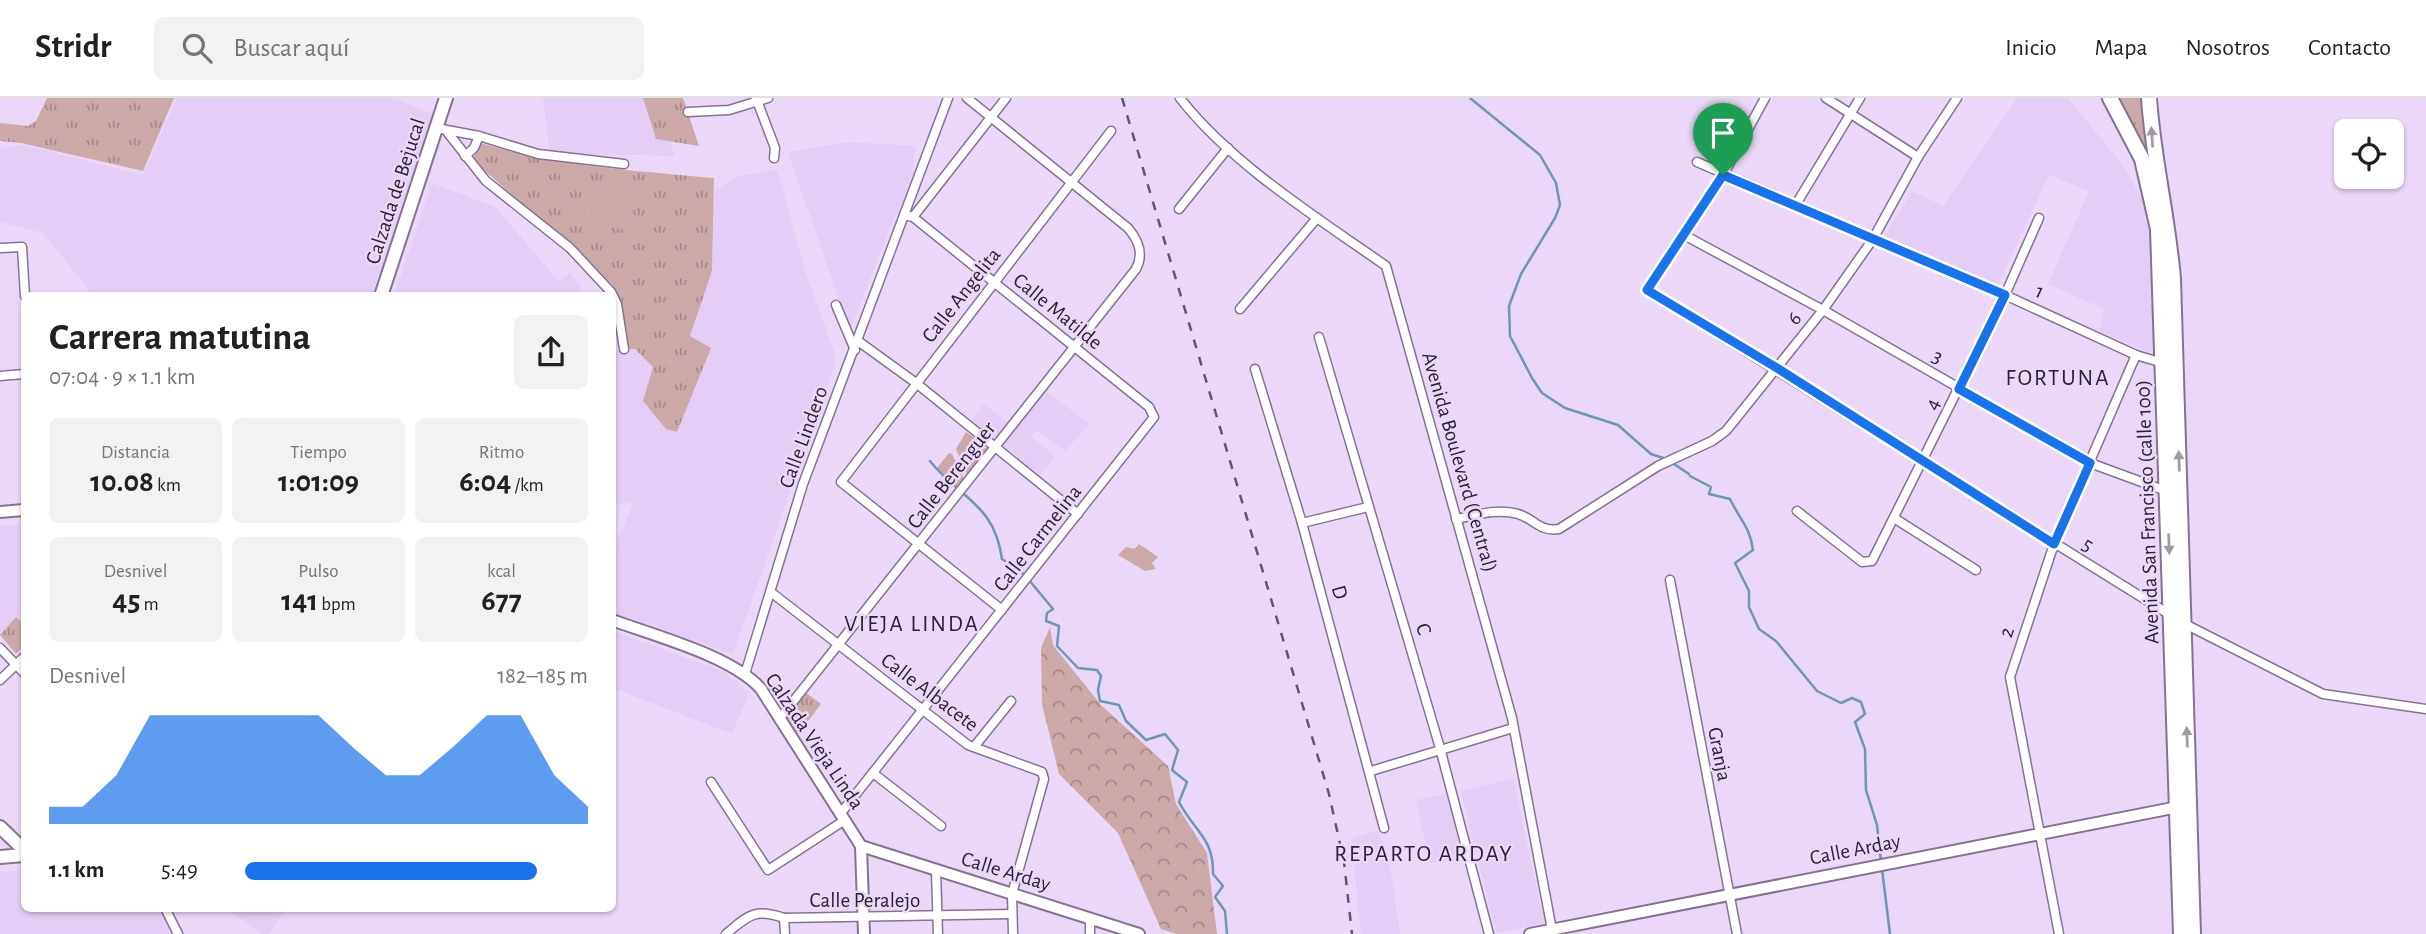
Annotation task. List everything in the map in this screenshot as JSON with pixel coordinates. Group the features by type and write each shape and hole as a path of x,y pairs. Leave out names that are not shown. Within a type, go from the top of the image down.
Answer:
{"highway":[{"name":"Avenida San Francisco (calle 100)","path":"2110,98 2142,159 2151,189 2160,250 2170,363"},
{"name":"Avenida San Francisco (calle 100)","path":"2149,98 2153,153 2169,233 2173,493 2171,615 2182,806 2193,934"},
{"name":"Avenida San Francisco (calle 100)","path":"2173,493 2184,624 2180,934"}],"main road":[{"name":"Calzada de Bejucal","path":"383,292 442,131 446,98"},
{"path":"0,827 21,849"},
{"path":"0,857 21,853"}],"street":[{"path":"688,112 729,110 768,98"},
{"name":"Calle Lindero","path":"745,674 772,593 803,484 908,216 948,98"},
{"path":"967,98 1071,181"},
{"path":"908,216 1006,98"},
{"name":"Avenida Boulevard (Central)","path":"1180,98 1228,148 1317,218 1386,266 1484,611 1514,728 1552,932"},
{"path":"1684,235 1723,175 1765,98"},
{"path":"1826,98 1918,157"},
{"path":"1795,206 1860,98"},
{"name":"6","path":"1456,519 1505,511 1521,514 1538,528 1559,529 1658,466 1720,436 1740,415 1823,310 1872,239 1918,157 1957,98"},
{"path":"756,100 775,148 774,158"},
{"path":"442,131 479,136 538,154 624,164"},
{"path":"442,131 486,181 570,248 611,292"},
{"name":"Calle Angelita","path":"918,545 841,482 1111,131"},
{"path":"465,156 474,148 479,136"},
{"path":"1179,209 1228,148"},
{"name":"1","path":"1697,162 2005,295 2136,355 2170,363"},
{"name":"Calle Berenguer","path":"780,718 1136,269 1140,251 1128,228 1071,181"},
{"name":"Calle Matilde","path":"908,216 994,282 1154,414"},
{"path":"1240,309 1317,218"},
{"name":"4","path":"1797,511 1868,564 1872,561 2005,295 2039,218"},
{"name":"5","path":"1684,235 1647,290 1777,368 2184,624 2323,694 2426,709"},
{"name":"3","path":"1684,235 1823,310 2090,463 2173,493"},
{"path":"0,248 22,247 25,292"},
{"path":"616,302 624,349"},
{"path":"836,305 856,346 916,383 1078,514"},
{"name":"C","path":"1319,337 1440,748 1489,934"},
{"name":"2","path":"2059,934 2043,836 2010,677 2054,544 2136,355"},
{"name":"D","path":"1255,369 1303,523 1384,828"},
{"path":"0,376 21,374"},
{"name":"Calle Carmelina","path":"711,782 768,870 843,816 873,773 1152,421 1154,414"},
{"path":"1303,523 1368,507"},
{"path":"0,512 21,510"},
{"path":"1894,518 1976,570"},
{"path":"918,545 1002,610"},
{"name":"Granja","path":"1670,580 1737,934"},
{"name":"Calle Albacete","path":"772,593 923,711 974,747 1035,768 1044,774 1012,894"},
{"name":"Calzada Vieja Linda","path":"616,621 727,663 745,674 761,689 861,846"},
{"path":"0,649 21,670"},
{"path":"0,680 21,660"},
{"path":"974,747 1011,701"},
{"path":"1371,771 1440,748 1514,728"},
{"path":"873,773 941,826"},
{"name":"Calle Arday","path":"1530,934 1552,932 1881,863 2043,836 2182,806"},
{"path":"861,846 864,934"},
{"name":"Calle Arday","path":"861,846 1139,934"},
{"path":"936,870 938,934"},
{"path":"1012,894 1013,934"},
{"path":"167,912 178,934"},
{"name":"Calle Peralejo","path":"726,934 749,915 765,912 784,918 1012,914"},
{"path":"784,918 785,934"},
{"path":"1090,918 1090,934"}],"shaded area":[{"path":"177,98 394,98 432,114 373,292 91,292 43,233 0,222 0,148 23,145 143,175"},
{"path":"543,98 654,98 675,156 550,153"},
{"path":"2017,98 2068,98 2122,164 2152,216 2154,354 2099,331 2104,309 2048,284 2089,191 2049,175 1998,285 1885,236 1912,191 1943,206"},
{"path":"847,142 916,146 911,190 893,220 850,331 788,152"},
{"path":"777,169 805,271 834,351 834,367 733,654 616,614 616,545 634,502 616,505 616,351 635,349 653,367 690,336 712,271 715,190 739,176"},
{"path":"432,183 495,207 559,281 570,273 581,287 575,292 395,292"},
{"path":"1044,390 1090,424 1065,451 1036,430 1031,437 1055,456 1040,475 1003,446"},
{"path":"984,404 1007,422 993,439 971,421"},
{"path":"21,524 21,622 16,617 0,634 0,526"},
{"path":"616,632 723,671 749,693 732,734 616,689"},
{"path":"1513,779 1544,923 1496,933 1461,791"},
{"path":"1447,794 1466,860 1430,863 1416,800"},
{"path":"1378,830 1389,859 1400,934 1361,934 1351,838"},
{"path":"21,870 21,912 163,912 172,934 0,934 0,872"},
{"path":"232,912 283,912 269,934 262,934"}],"green space":[{"path":"47,98 174,98 143,171 21,143 0,141 0,123 28,126 36,121"},
{"path":"643,98 683,98 699,146 656,139"},
{"path":"2116,98 2146,98 2162,231"},
{"path":"480,143 567,162 714,178 712,271 690,336 711,348 677,432 666,429 643,401 653,367 635,349 624,349 620,301 612,284 473,160"},
{"path":"599,186 625,192 624,230 588,222"},
{"path":"966,432 985,445 986,450 967,475 956,449"},
{"path":"949,453 964,479 958,488 937,468"},
{"path":"1139,544 1158,557 1152,563 1156,569 1145,571 1118,555 1126,547 1134,549"},
{"path":"16,617 21,622 21,648 16,654 0,635"},
{"path":"1050,627 1053,645 1101,705 1168,766 1176,804 1207,853 1217,934 1177,934 1161,929 1118,833 1059,774 1042,704 1041,648"},
{"path":"805,692 821,704 796,737 784,719"}],"waterway":[{"path":"1470,98 1540,155 1556,183 1560,205 1521,274 1509,306 1510,336 1532,378 1542,393 1565,408 1618,425 1651,454 1666,459"},
{"path":"930,461 984,514 998,540 1002,559 1025,575"},
{"path":"1674,464 1689,474"},
{"path":"1690,476 1711,487 1709,494 1730,499 1747,529 1753,550 1735,563 1749,591 1749,607 1759,629 1776,641 1817,691 1841,703 1852,698 1861,702 1865,714 1855,722 1865,749 1866,790 1877,825 1881,862"},
{"path":"1029,580 1053,609 1047,613 1046,621 1059,626 1057,646 1078,668 1097,670 1101,676 1098,690 1100,701 1119,705 1126,721 1146,740 1165,734 1178,750 1172,770 1187,782 1179,802 1207,843 1213,874 1223,886 1215,897 1225,911 1227,934"},
{"path":"1882,869 1890,934"}],"railway":[{"path":"1122,98 1329,794 1344,862 1352,934"}],"district":[{"name":"FORTUNA","path":"2058,377"},
{"name":"VIEJA LINDA","path":"912,623"},
{"name":"REPARTO ARDAY","path":"1424,853"}],"route":[{"path":"1723,175 2005,295 1959,389 2090,463 2054,544 1777,368 1647,290 1723,175"}]}
